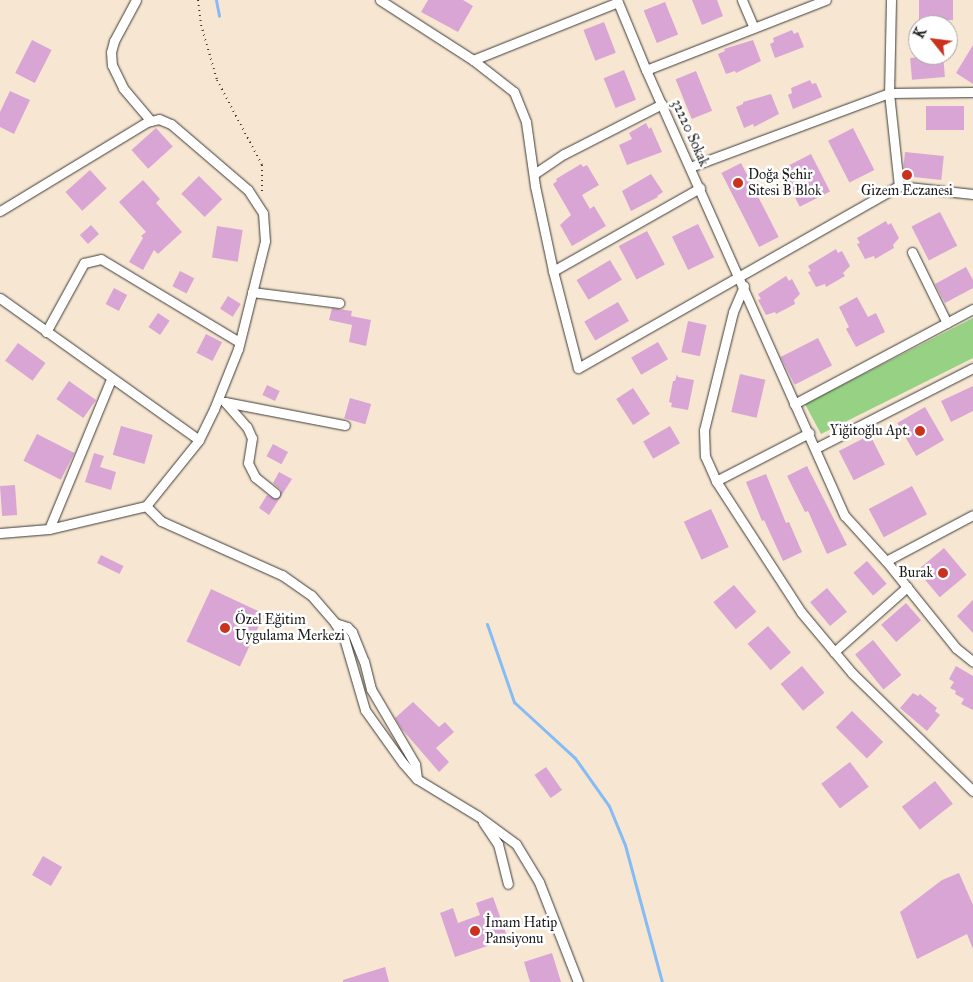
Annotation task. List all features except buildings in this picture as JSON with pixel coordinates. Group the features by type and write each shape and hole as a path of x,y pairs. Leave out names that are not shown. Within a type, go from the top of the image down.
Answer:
{"street":[{"path":"136,0 114,41 111,52 112,65 123,88 151,121"},
{"path":"380,0 473,60 514,92 526,122 553,271 578,368 898,186 973,194"},
{"path":"742,0 754,28"},
{"path":"646,70 826,0"},
{"path":"891,0 890,93 898,186"},
{"path":"473,60 617,1"},
{"name":"32220 Sokak","path":"617,1 646,70 744,286 794,404 846,516 886,561 956,648 973,662"},
{"path":"690,167 890,93 973,92"},
{"path":"534,174 564,154 662,104"},
{"path":"0,211 151,121 159,119 171,124 248,190 263,213 265,241 240,342 222,399 199,440 146,506 49,529 0,533"},
{"path":"553,271 700,188"},
{"path":"912,252 947,323"},
{"path":"46,332 84,263 101,259 240,342"},
{"path":"744,286 733,312 704,430 705,456 716,481 801,612 834,652 852,673 973,791"},
{"path":"252,292 339,303"},
{"path":"0,298 111,380 199,440"},
{"path":"794,404 973,309"},
{"path":"816,448 973,368"},
{"path":"49,529 111,380"},
{"path":"222,399 345,424"},
{"path":"222,399 247,428 252,438 248,463 254,477 275,493"},
{"path":"716,481 808,433"},
{"path":"146,506 161,522 282,575 311,595 335,623 344,638 366,710 384,740 417,779 478,816 516,844 539,882 578,982"},
{"path":"886,561 973,515"},
{"path":"834,652 907,587"},
{"path":"335,623 347,627 352,632 364,661 371,690 415,764 417,779"},
{"path":"478,816 498,844 508,884"}],"path":[{"path":"198,0 201,25 217,80 262,165 263,213"}],"green space":[{"path":"973,318 973,358 821,434 805,404"}],"waterway":[{"path":"216,0 219,16"},
{"path":"487,624 514,702 575,758 609,806 625,845 662,982"}],"place":[{"name":"Gizem Eczanesi","path":"907,175"},
{"name":"Doğa Şehir Sitesi B Blok","path":"738,183"},
{"name":"Yiğitoğlu Apt.","path":"920,431"},
{"name":"Burak","path":"943,573"},
{"name":"Özel Eğitim Uygulama Merkezi","path":"225,628"},
{"name":"İmam Hatip Pansiyonu","path":"475,931"}]}
